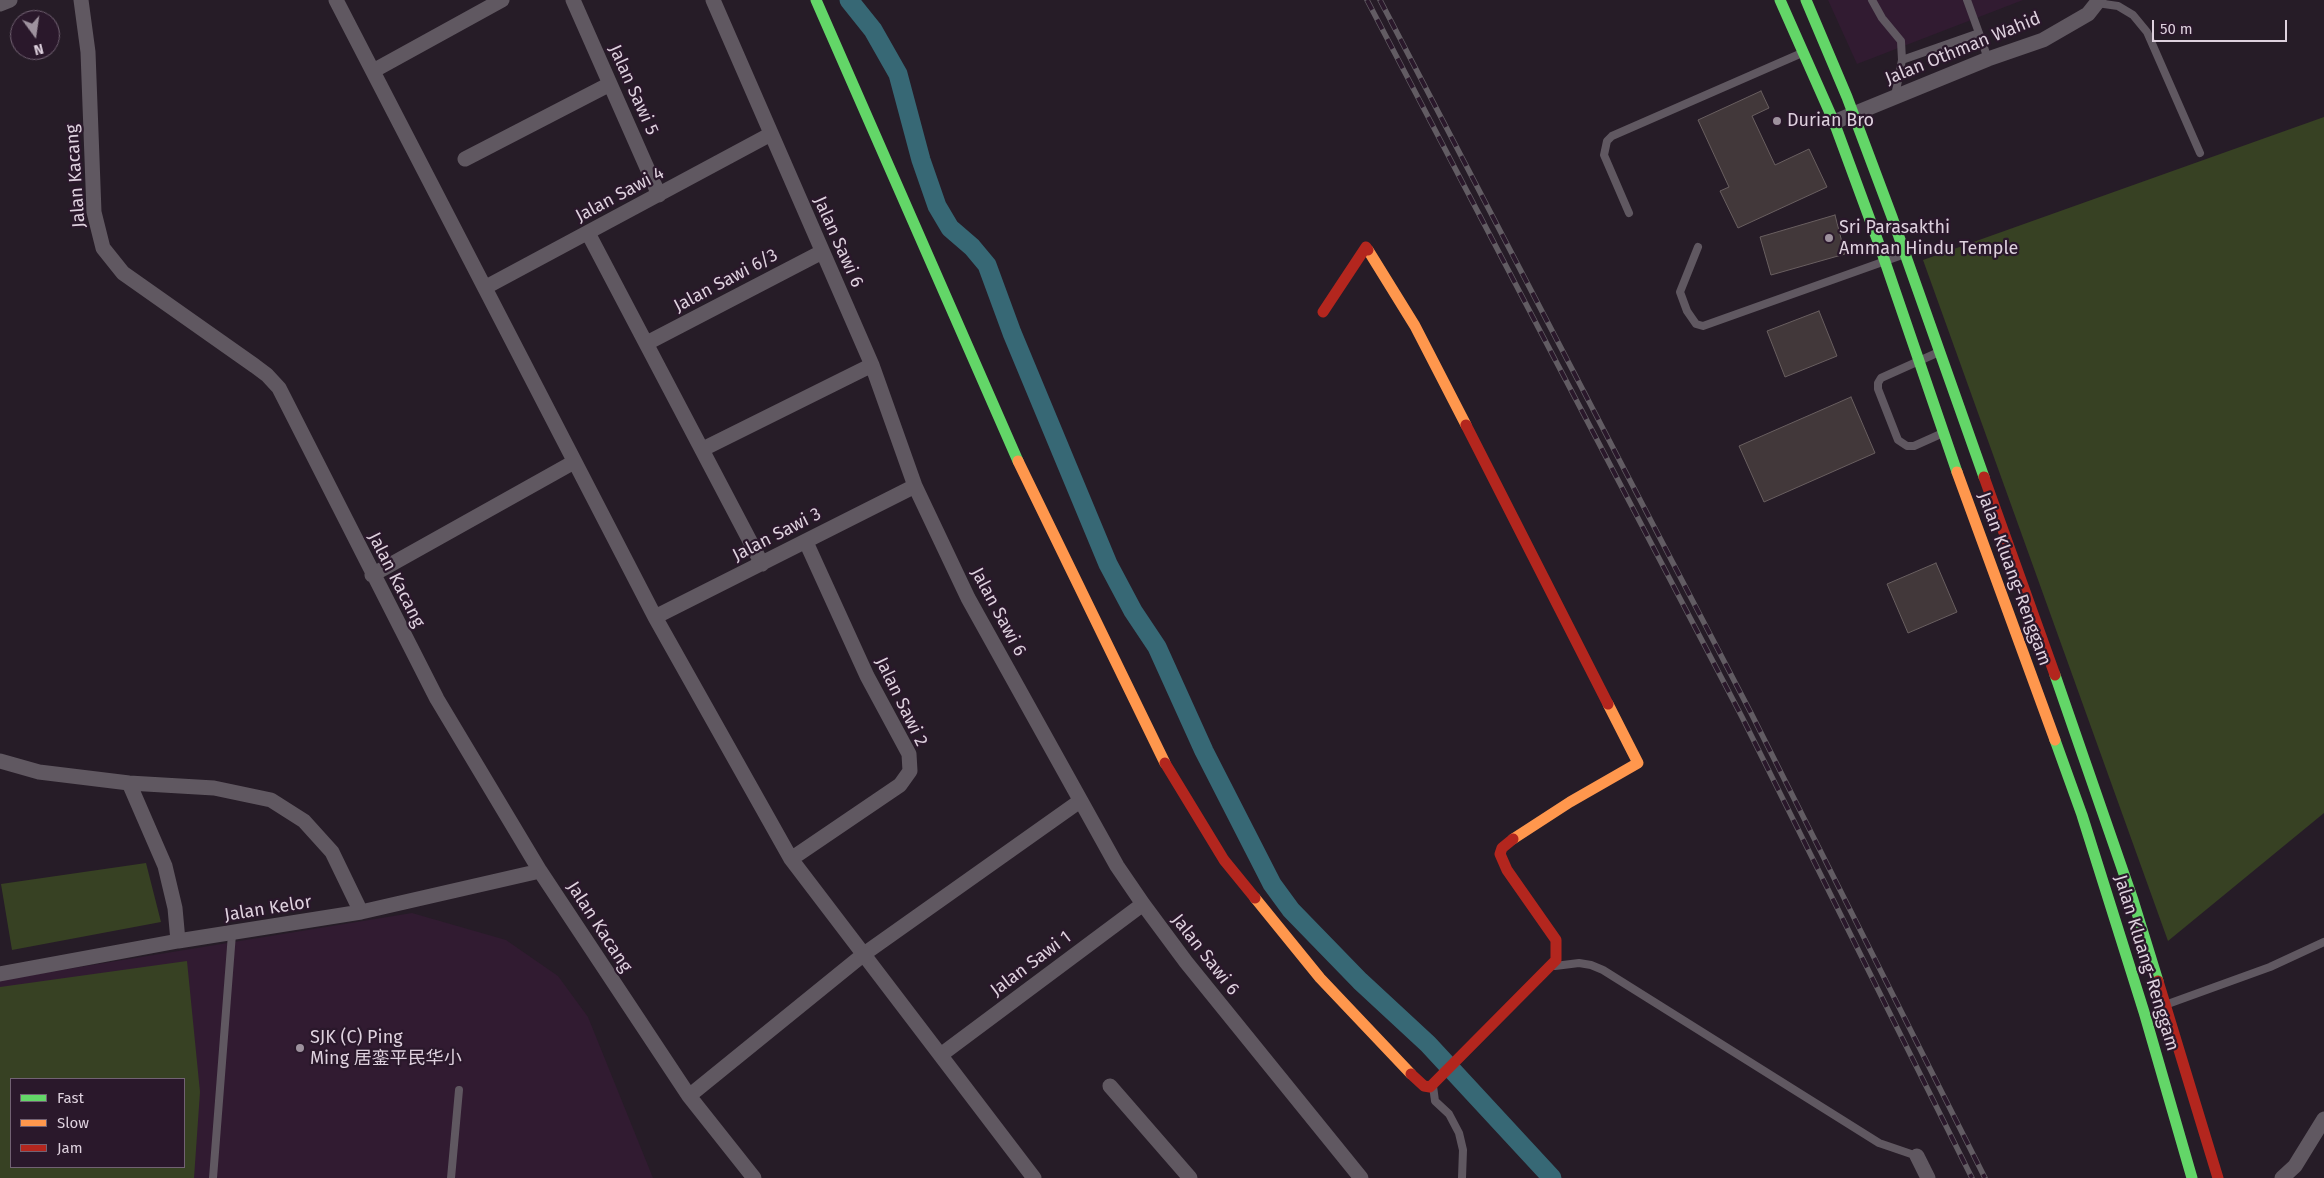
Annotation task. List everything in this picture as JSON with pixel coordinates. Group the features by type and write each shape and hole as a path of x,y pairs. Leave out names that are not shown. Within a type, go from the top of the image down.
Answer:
{"main road":[{"path":"816,0 1022,470 1164,762 1224,860 1320,978 1424,1086 1436,1082 1556,960 1556,940 1507,870 1500,854 1502,848 1520,833 1638,763 1415,326 1366,247 1323,312"},
{"name":"Jalan Kluang-Renggam","path":"1780,0 1834,122 1885,262 1943,433 2082,815 2218,1178"},
{"name":"Jalan Kluang-Renggam","path":"1806,0 1853,114 1905,254 2133,900 2154,1008 2192,1178"}],"street":[{"path":"0,4 10,0"},
{"name":"Jalan Kacang","path":"80,0 88,52 94,212 103,248 123,273 268,375 279,388 436,699 540,871 689,1096 754,1178"},
{"path":"336,0 656,617 791,860 942,1054 1034,1178"},
{"path":"373,70 502,0"},
{"name":"Jalan Sawi 5","path":"573,0 659,195"},
{"name":"Jalan Sawi 6","path":"713,0 872,365 915,486 968,598 1117,866 1186,962 1361,1178"},
{"name":"Jalan Othman Wahid","path":"1834,122 1988,59 2043,40 2088,14 2098,1"},
{"path":"465,159 610,84"},
{"name":"Jalan Sawi 4","path":"486,287 771,134"},
{"path":"588,233 762,564"},
{"name":"Jalan Sawi 6/3","path":"647,343 822,252"},
{"path":"703,449 872,365"},
{"path":"372,575 574,462"},
{"name":"Jalan Sawi 3","path":"656,617 915,486"},
{"name":"Jalan Sawi 2","path":"791,860 900,785 910,771 909,754 867,676 806,542"},
{"path":"0,760 39,772 129,783 214,788 272,800 304,821 332,852 361,912"},
{"path":"129,783 165,866 175,908 178,941"},
{"path":"689,1096 864,954 1080,801"},
{"name":"Jalan Kelor","path":"0,974 178,941 232,934 361,912 540,871"},
{"name":"Jalan Sawi 1","path":"942,1054 1143,904"},
{"path":"1110,1086 1190,1178"},
{"path":"2282,1178 2295,1166 2324,1119"},
{"path":"1917,1156 1924,1177"}],"lane":[{"path":"1872,0 1882,18 1901,41 1902,60 1895,96"},
{"path":"1967,0 1988,59"},
{"path":"2098,1 2118,6 2134,15 2147,32 2200,153"},
{"path":"1902,60 1979,33"},
{"path":"1629,213 1604,155 1607,141 1612,136 1804,53"},
{"path":"1698,247 1680,292 1687,312 1696,324 1703,326 1905,254"},
{"path":"1940,352 1881,378 1878,383 1878,389 1898,440 1907,446 1914,446 1943,433"},
{"path":"213,1178 232,934"},
{"path":"2154,1008 2270,967 2324,942"},
{"path":"1550,967 1579,963 1603,970 1879,1143 1917,1156"},
{"path":"1436,1082 1435,1101 1449,1114 1459,1133 1463,1150 1462,1178"},
{"path":"450,1178 459,1090"}],"shaded area":[{"path":"1828,0 2023,0 1857,64"},
{"name":"SJK (C) Ping Ming 居銮平民华小","path":"412,913 506,940 558,976 588,1017 653,1178 0,1178 0,980"}],"green space":[{"path":"2324,117 2324,813 2168,941 1923,260"},
{"path":"146,863 161,922 12,950 1,884"},
{"path":"187,961 200,1092 194,1178 0,1178 0,987"}],"building":[{"path":"1761,91 1769,108 1752,116 1775,165 1809,149 1827,187 1738,228 1720,191 1729,187 1698,120"},
{"path":"1835,215 1845,254 1771,275 1760,237"},
{"path":"1819,311 1837,356 1785,377 1767,331"},
{"path":"1851,397 1875,453 1764,502 1739,446"},
{"path":"1936,563 1957,612 1908,633 1887,584"}],"waterway":[{"path":"849,0 873,30 898,74 921,160 937,206 950,228 972,247 987,265 1012,333 1108,564 1133,611 1157,647 1204,751 1272,884 1291,910 1360,981 1428,1044 1552,1178"}],"railway":[{"path":"1367,0 1742,717 1972,1178"},
{"path":"1380,0 1751,713 1985,1178"}],"traffic: fast":[{"path":"816,0 1018,461"},
{"path":"1780,0 1834,122 1880,247 1957,472"},
{"path":"1806,0 1847,97 1892,217 1984,477"},
{"path":"2055,675 2133,900 2158,981"},
{"path":"2055,740 2082,815 2144,1012 2192,1178"}],"traffic: slow":[{"path":"1368,250 1415,326 1466,425"},
{"path":"1018,461 1165,763"},
{"path":"1957,472 2055,740"},
{"path":"1513,839 1570,802 1638,763 1608,704"},
{"path":"1255,898 1320,978 1411,1074"}],"traffic: jam":[{"path":"1323,312 1366,247 1368,250"},
{"path":"1466,425 1608,704"},
{"path":"1984,477 2055,675"},
{"path":"1165,763 1224,860 1255,898"},
{"path":"1411,1074 1424,1086 1430,1087 1556,960 1556,940 1507,870 1500,854 1502,848 1513,839"},
{"path":"2158,981 2218,1178"}],"place":[{"name":"Durian Bro","path":"1777,121"},
{"name":"Sri Parasakthi Amman Hindu Temple","path":"1829,238"},
{"name":"SJK (C) Ping Ming 居銮平民华小","path":"300,1048"}]}
